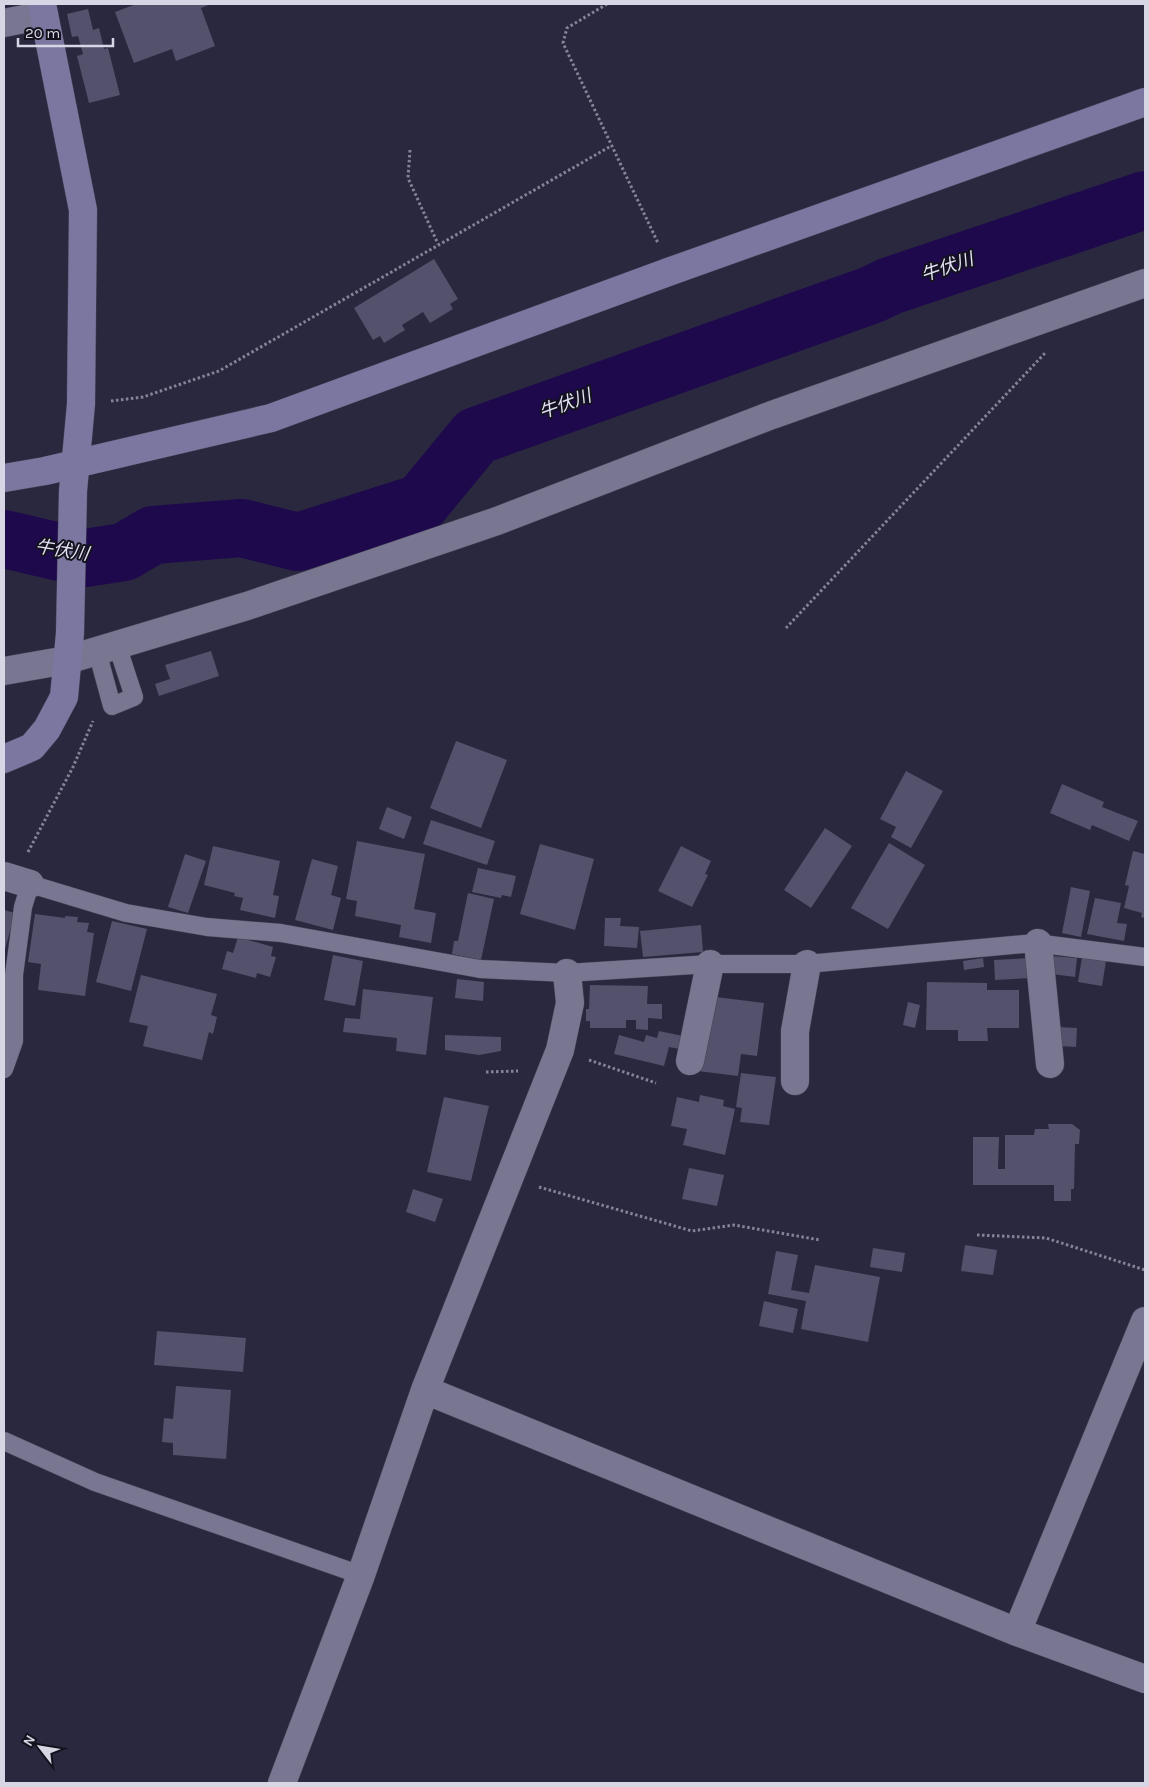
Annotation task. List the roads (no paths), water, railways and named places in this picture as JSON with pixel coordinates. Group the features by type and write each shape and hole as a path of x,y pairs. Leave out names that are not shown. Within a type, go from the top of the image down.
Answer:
{"street":[{"path":"4,23 43,9 83,210 81,404 73,491 70,633 64,697 47,729 32,747 4,759"},
{"path":"4,478 271,418 671,271 1145,102"},
{"path":"4,671 67,660 247,606 497,522 772,415 1145,283"},
{"path":"1038,943 1050,1064"},
{"path":"690,1061 710,964"},
{"path":"794,1081 795,1031 807,964"},
{"path":"282,1783 361,1575 425,1390 560,1050 570,1003 567,973"},
{"path":"1017,1632 1145,1321"},
{"path":"425,1390 1017,1632 1145,1679"}],"lane":[{"path":"16,880 126,913 207,927 281,933 480,969 567,973 710,964 807,964 1038,943 1145,957"},
{"path":"4,1069 14,1041 14,975 23,907 16,880"},
{"path":"4,1441 95,1482 361,1575"}],"waterway":[{"name":"牛伏川","path":"4,539 85,558 124,552 153,535 242,528 298,542 421,503 476,436 871,295 890,286 1145,200"}]}
